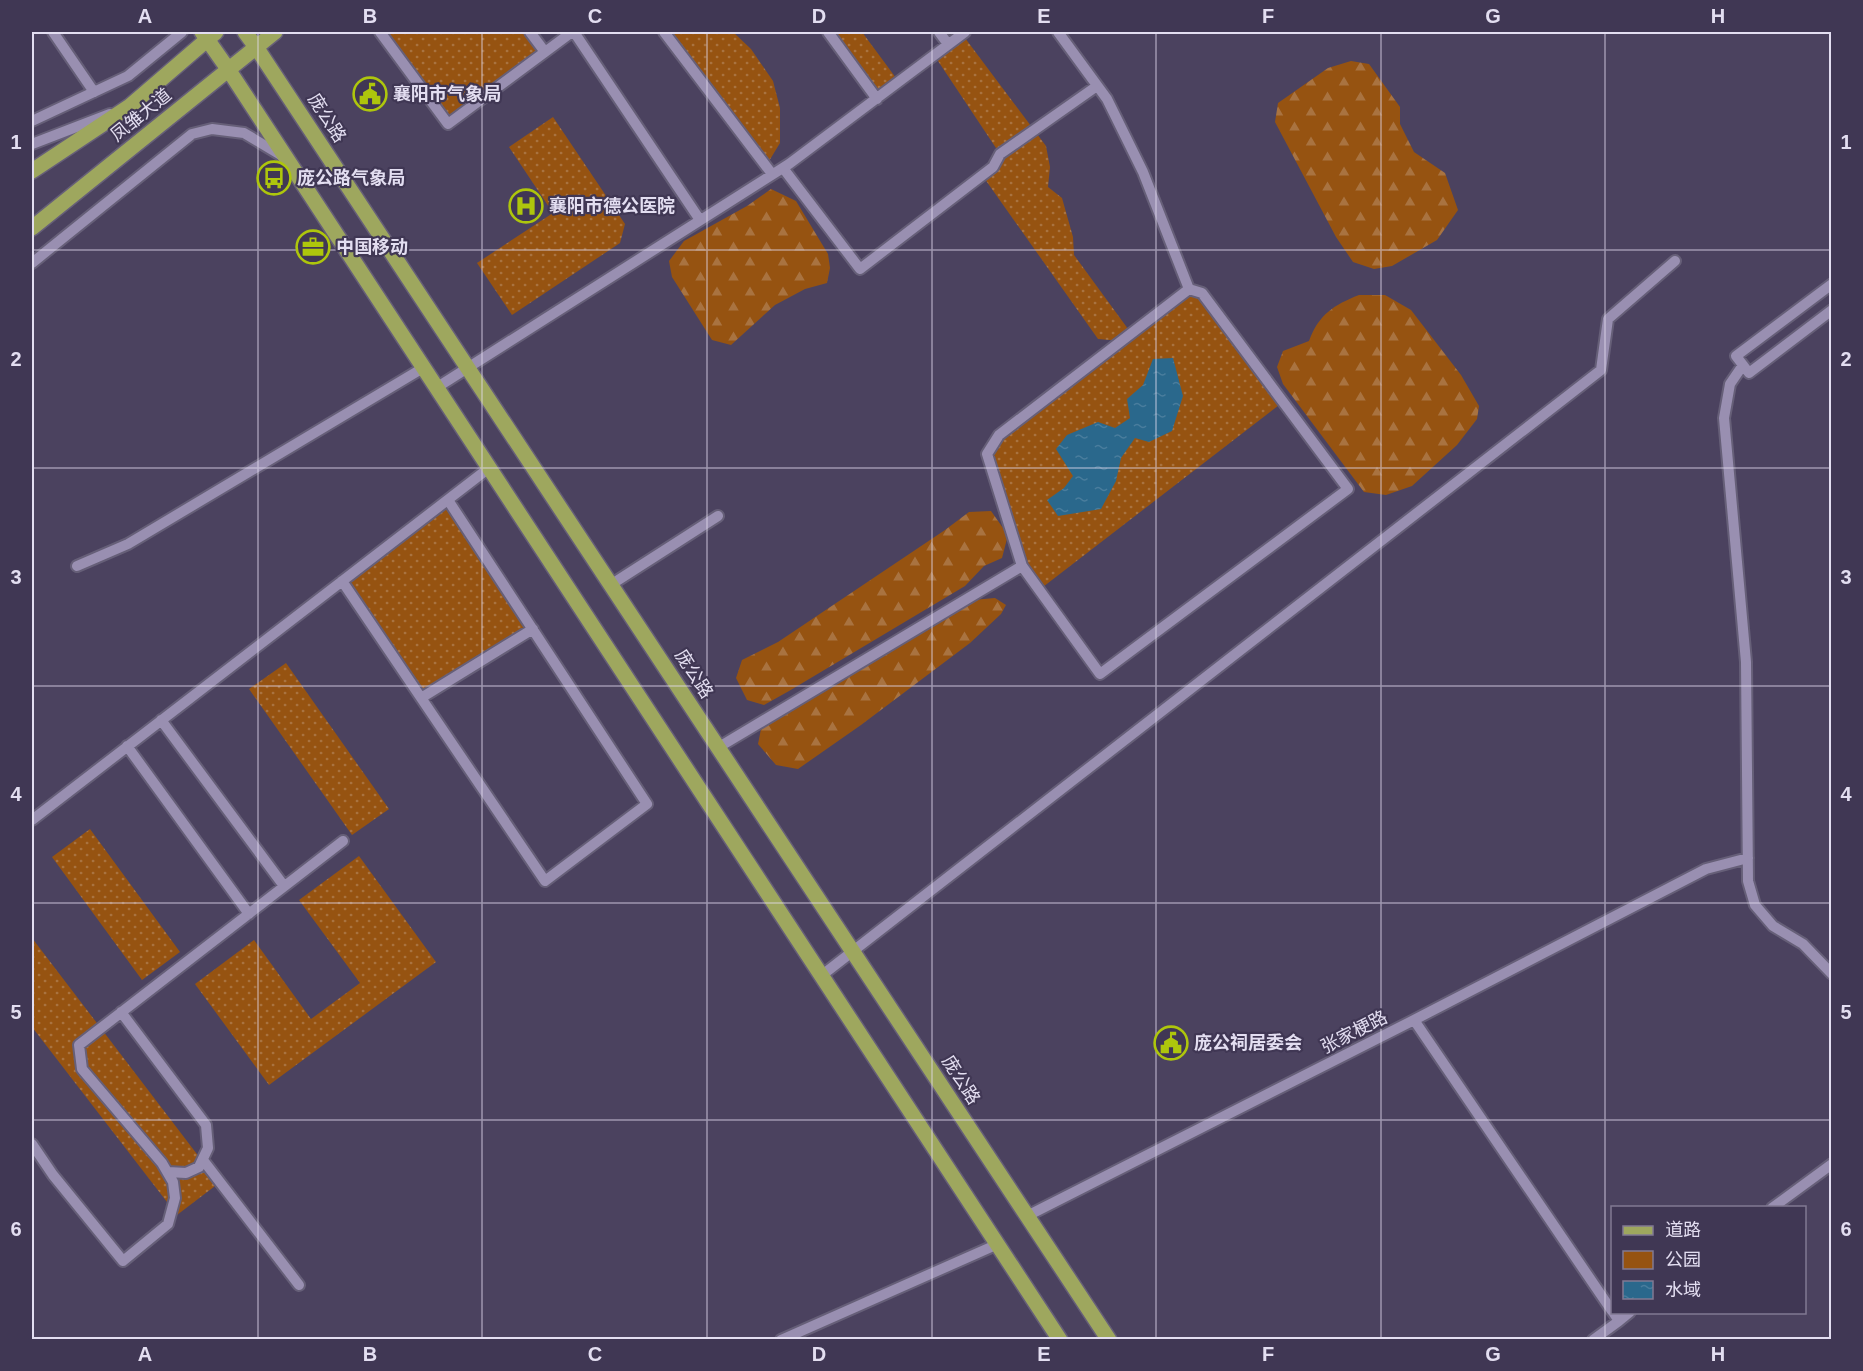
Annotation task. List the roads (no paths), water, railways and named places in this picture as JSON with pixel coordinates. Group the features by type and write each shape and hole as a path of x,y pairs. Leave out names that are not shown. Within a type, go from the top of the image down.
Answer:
{"main road":[{"name":"庞公路","path":"245,32 469,367 1109,1340"},
{"name":"凤雏大道","path":"32,228 274,32"},
{"name":"凤雏大道","path":"32,171 130,106 208,34"},
{"path":"208,34 285,158 1060,1340"}],"street":[{"path":"53,32 94,92"},
{"path":"32,121 128,76 182,32"},
{"path":"380,32 448,124 573,32 700,220"},
{"path":"530,32 545,52"},
{"path":"664,32 772,174"},
{"path":"828,32 877,99"},
{"path":"939,32 948,44"},
{"path":"436,388 783,168 965,32"},
{"path":"1058,32 1107,99 1143,172 1190,289 1202,293 1348,489 1100,674 1022,566 987,454 999,435 1190,289"},
{"path":"783,168 860,269 993,167 1000,154 1097,86"},
{"path":"32,144 130,106"},
{"path":"32,263 192,134 212,129 244,133 285,158"},
{"path":"821,976 1601,370 1608,319 1675,261"},
{"path":"1832,284 1736,356 1749,373 1832,310"},
{"path":"1743,365 1730,384 1724,418 1746,662 1748,880 1755,905 1773,926 1803,944 1832,974"},
{"path":"77,566 128,544 423,368"},
{"path":"32,820 489,468"},
{"path":"342,581 545,881 647,804 448,500"},
{"path":"612,584 718,516"},
{"path":"718,747 1022,566"},
{"path":"421,698 533,629"},
{"path":"161,720 284,886"},
{"path":"127,746 249,914"},
{"path":"32,1144 53,1175 123,1261 168,1224 175,1198 173,1182 162,1163 82,1069 79,1045 343,841"},
{"path":"1414,1020 1706,869 1748,858"},
{"path":"121,1012 206,1125 208,1148 200,1167 186,1173 168,1172"},
{"name":"张家梗路","path":"1027,1216 1414,1020 1611,1309"},
{"path":"203,1160 299,1285"},
{"path":"1776,1206 1832,1164"},
{"path":"781,1340 998,1244"},
{"path":"1593,1340 1615,1315"}],"water":[{"path":"1173,358 1183,396 1172,431 1149,442 1135,438 1121,458 1116,481 1101,509 1058,516 1047,500 1064,488 1073,476 1056,449 1067,435 1098,422 1115,428 1130,418 1127,399 1143,385 1153,359"}],"place":[{"name":"襄阳市气象局","path":"370,94"},
{"name":"庞公路气象局","path":"274,178"},
{"name":"襄阳市德公医院","path":"526,206"},
{"name":"中国移动","path":"313,247"},
{"name":"庞公祠居委会","path":"1171,1043"}]}
